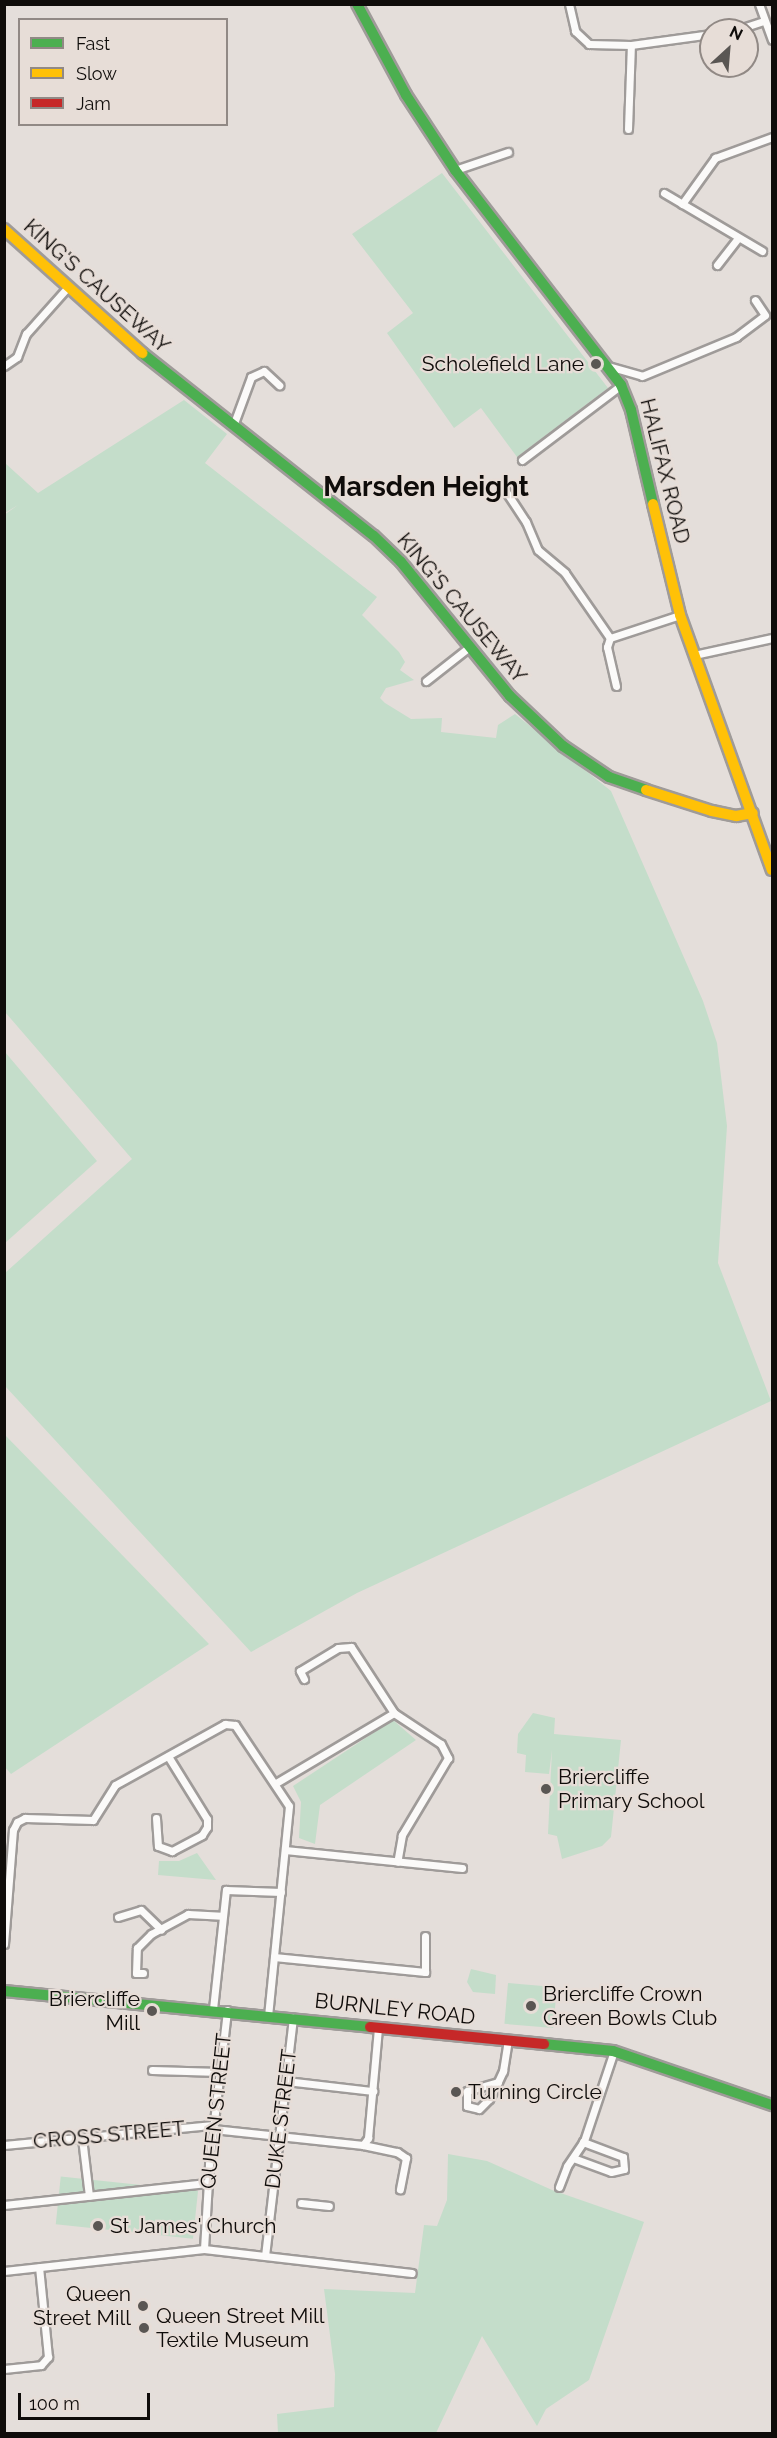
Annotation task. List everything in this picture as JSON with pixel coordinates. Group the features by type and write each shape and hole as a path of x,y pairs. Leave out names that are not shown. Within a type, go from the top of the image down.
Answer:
{"street":[{"name":"HALIFAX ROAD","path":"357,4 406,94 455,170 621,385 631,410 681,615 772,870"},
{"path":"569,4 575,31 589,44 631,45 699,36"},
{"path":"759,4 772,39"},
{"path":"759,23 764,21"},
{"path":"628,129 631,45"},
{"path":"682,204 714,158 772,137"},
{"path":"455,170 508,152"},
{"path":"664,193 762,251"},
{"name":"KING'S CAUSEWAY","path":"4,229 156,366 374,536 435,602 468,648 532,720 609,777 712,811 736,816 753,813"},
{"path":"717,265 738,238"},
{"path":"4,366 17,357 26,334 67,288"},
{"path":"608,366 642,376 736,337 765,315 755,300"},
{"path":"233,426 251,377 264,371 279,385"},
{"path":"522,460 621,385"},
{"path":"502,487 526,522 538,550 565,573 610,638 608,647 616,686"},
{"path":"610,638 681,615"},
{"path":"694,656 772,638"},
{"path":"426,681 468,648"},
{"path":"304,1679 298,1667 338,1647 351,1647 394,1713 441,1744 448,1758 402,1835 397,1862"},
{"path":"276,1783 394,1713"},
{"path":"4,1944 7,1881 13,1830 21,1819 93,1820 100,1814 110,1789 225,1724 235,1725 276,1783 289,1806 268,2015"},
{"path":"156,1818 156,1839 164,1850 179,1850 202,1835 207,1827 207,1819 168,1756"},
{"path":"285,1850 462,1868"},
{"path":"213,2009 223,1896 229,1889 281,1892"},
{"path":"120,1912 141,1910 162,1929"},
{"path":"137,1973 137,1948 162,1929 188,1914 221,1916"},
{"path":"274,1957 425,1972 425,1936"},
{"name":"BURNLEY ROAD","path":"4,1991 226,2010 378,2028 614,2051 772,2105"},
{"name":"QUEEN STREET","path":"204,2249 207,2183 226,2010"},
{"name":"DUKE STREET","path":"265,2256 293,2018"},
{"path":"365,2144 373,2091 378,2028"},
{"path":"498,2082 467,2091 467,2106 479,2109 484,2105 498,2082 508,2040"},
{"path":"560,2187 583,2142 614,2051"},
{"path":"152,2070 220,2072"},
{"path":"286,2081 373,2091"},
{"name":"CROSS STREET","path":"4,2145 213,2127 365,2144 398,2152 406,2158 400,2189"},
{"path":"82,2138 88,2196"},
{"path":"573,2158 611,2172 624,2169 623,2157 583,2142"},
{"path":"4,2205 207,2183"},
{"path":"302,2203 329,2206"},
{"path":"4,2271 204,2249 412,2273"},
{"path":"4,2369 41,2365 48,2357 39,2267"}],"green space":[{"path":"442,173 608,388 517,457 481,408 454,428 387,333 413,313 352,234"},
{"path":"184,400 227,434 205,463 377,597 362,615 399,652 405,662 400,670 414,680 386,688 380,698 385,703 411,719 442,718 441,732 496,738 498,725 515,714 611,791 703,1001 717,1043 727,1126 718,1263 771,1401 357,1593 251,1652 5,1386 5,1273 132,1159 5,1012 4,515 18,505 5,513 5,463 38,493"},
{"path":"5,1052 97,1161 4,1243"},
{"path":"5,1435 209,1644 11,1774 4,1766"},
{"path":"533,1713 555,1718 554,1734 621,1740 611,1837 602,1846 562,1859 557,1836 548,1834 552,1750 549,1774 525,1772 526,1755 517,1753 518,1734"},
{"path":"393,1720 416,1740 320,1805 315,1844 299,1838 301,1802 293,1786"},
{"path":"197,1853 216,1880 158,1875 159,1861 179,1861"},
{"path":"471,1969 496,1975 495,1994 473,1992 467,1982"},
{"name":"Briercliffe Crown Green Bowls Club","path":"508,1983 557,1987 553,2028 504,2024"},
{"path":"448,2154 487,2161 552,2190 644,2222 589,2380 546,2409 537,2426 482,2336 436,2433 278,2433 277,2414 334,2407 335,2374 324,2289 415,2293 424,2225 437,2226 447,2200"},
{"path":"61,2177 198,2191 193,2239 56,2224"}],"traffic: fast":[{"path":"357,4 406,95 455,170 621,385 631,410 653,504"},
{"path":"142,353 374,536 401,562 510,696 563,746 609,777 646,790"},
{"path":"4,1991 370,2027"},
{"path":"544,2044 613,2051 772,2105"}],"traffic: slow":[{"path":"4,229 142,353"},
{"path":"653,504 680,615 772,870"},
{"path":"646,790 712,811 736,816 753,813"}],"traffic: jam":[{"path":"370,2027 544,2044"}],"place":[{"name":"Scholefield Lane","path":"596,364"},
{"name":"Briercliffe Primary School","path":"546,1789"},
{"name":"Briercliffe Crown Green Bowls Club","path":"531,2006"},
{"name":"Briercliffe Mill","path":"152,2011"},
{"name":"Turning Circle","path":"456,2092"},
{"name":"St James' Church","path":"98,2226"},
{"name":"Queen Street Mill","path":"143,2306"},
{"name":"Queen Street Mill Textile Museum","path":"144,2328"}],"district":[{"name":"Marsden Height","path":"426,487"}]}
